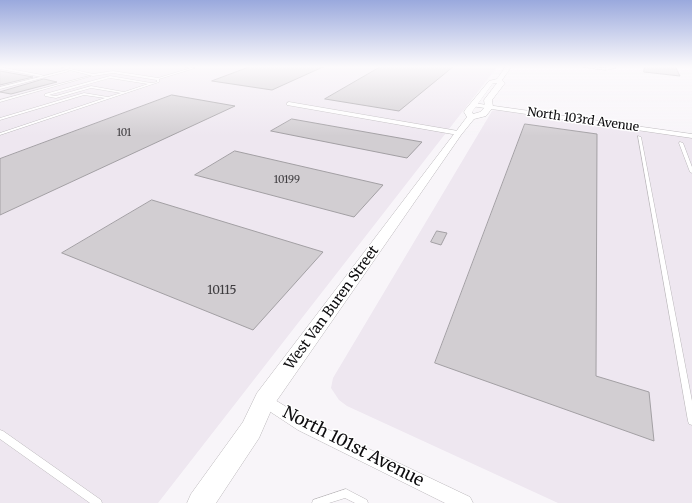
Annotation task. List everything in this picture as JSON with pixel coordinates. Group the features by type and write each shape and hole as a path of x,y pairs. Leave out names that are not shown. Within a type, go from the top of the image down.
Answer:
{"main road":[{"name":"West Van Buren Street","path":"471,116 468,112 486,89"},
{"path":"486,89 488,92 483,100 489,106"},
{"name":"West Van Buren Street","path":"200,503 251,430 265,400 458,133 471,116 483,114 489,106 488,100 496,89"}],"street":[{"path":"289,104 458,133"},
{"name":"North 103rd Avenue","path":"474,105 692,136"},
{"name":"North 101st Avenue","path":"265,400 303,425 439,497 464,503"}],"lane":[{"path":"0,100 39,89"},
{"path":"66,89 46,95 56,97 82,89"},
{"path":"105,89 124,93"},
{"path":"0,134 135,89"},
{"path":"0,119 84,94 109,98"},
{"path":"639,137 692,421"},
{"path":"681,143 692,172"},
{"path":"0,434 98,503"},
{"path":"316,503 346,493 364,503"}],"shaded area":[{"path":"0,89 480,89 158,503 0,503"},
{"path":"506,107 692,134 692,503 558,503 347,406 339,400 331,388 333,378 492,111"}],"building":[{"path":"9,89 28,89 11,94 0,92"},
{"path":"341,89 425,89 399,111 325,99"},
{"path":"172,95 235,106 0,215 0,159"},
{"path":"292,119 422,142 407,158 271,131"},
{"path":"525,124 597,134 596,376 649,392 654,441 435,363"},
{"path":"235,151 383,185 354,217 195,175"},
{"path":"152,200 323,252 253,330 62,253"},
{"path":"437,231 447,233 441,245 431,242"}]}
